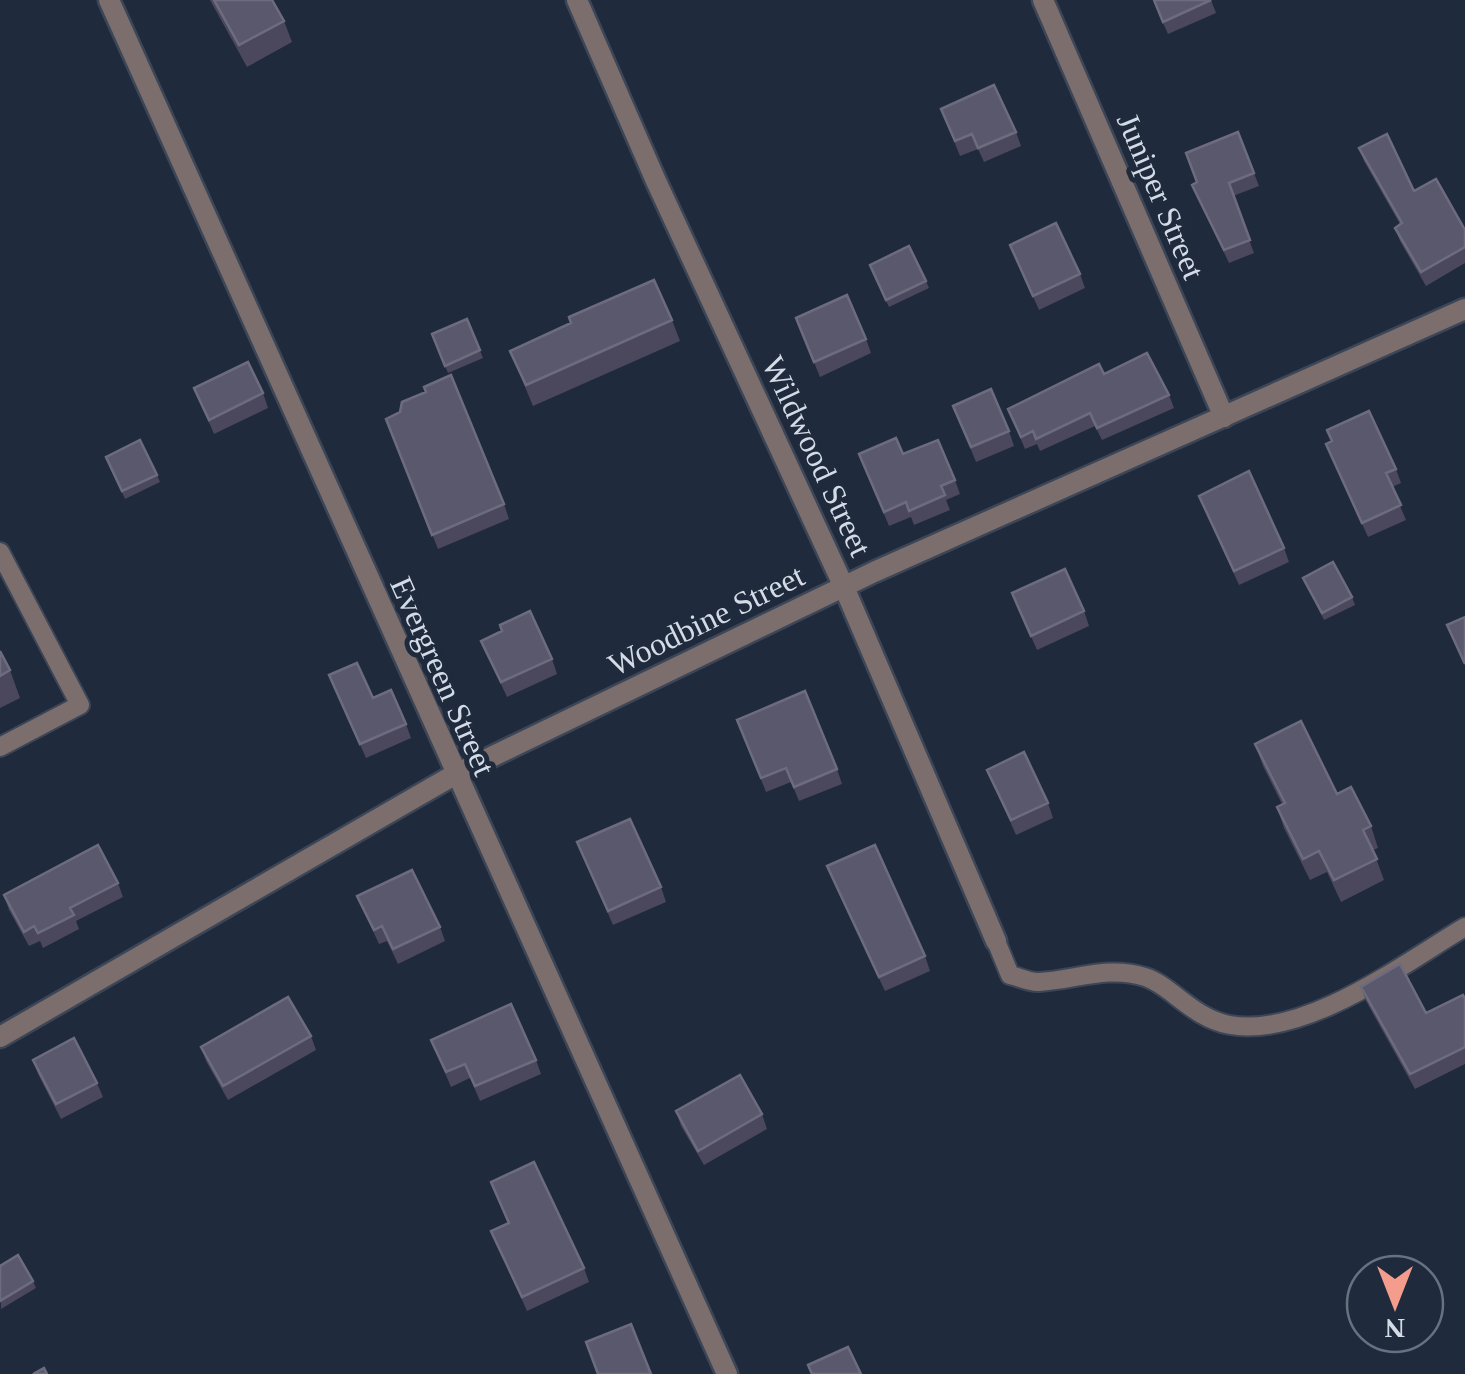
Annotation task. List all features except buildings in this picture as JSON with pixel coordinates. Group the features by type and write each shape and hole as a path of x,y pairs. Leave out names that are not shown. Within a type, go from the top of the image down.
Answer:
{"street":[{"name":"Evergreen Street","path":"109,0 727,1374"},
{"name":"Wildwood Street","path":"577,0 664,199 844,587 996,940"},
{"name":"Juniper Street","path":"1043,0 1224,417"},
{"name":"Woodbine Street","path":"0,1036 454,774 844,587 1465,309"}],"lane":[{"path":"0,552 80,705 0,747"},
{"path":"996,940 1010,974 1038,983 1083,973 1148,977 1197,1012 1228,1024 1263,1026 1310,1015 1465,928"}]}
